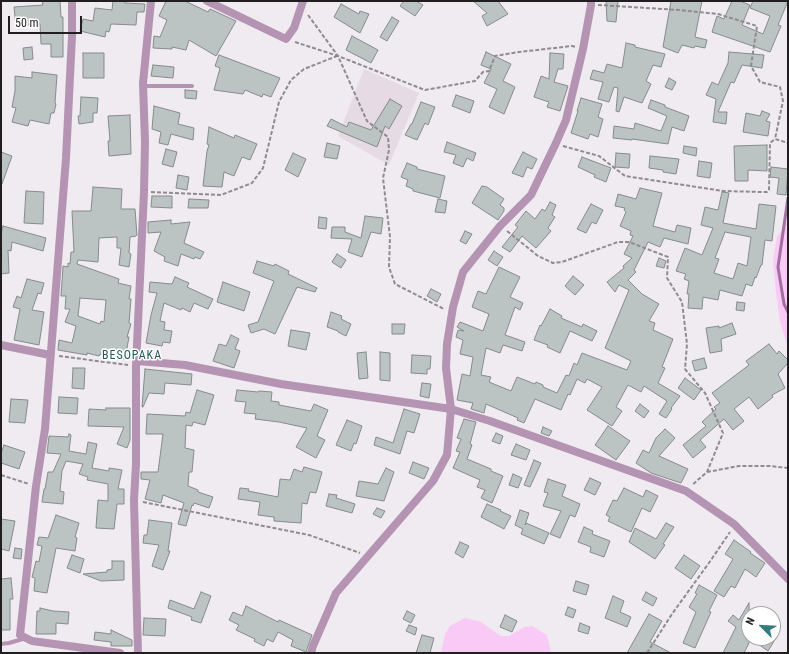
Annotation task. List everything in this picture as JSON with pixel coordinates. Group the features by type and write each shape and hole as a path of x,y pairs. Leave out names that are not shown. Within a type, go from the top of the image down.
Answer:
{"street":[{"path":"72,1 72,36 66,158 45,429 36,486 20,635 32,641 120,653"},
{"path":"138,653 134,500 136,464 137,363 144,192 144,86 151,1"},
{"path":"207,1 286,39 294,28 302,3"},
{"path":"311,653 336,593 434,481 447,455 451,409 446,368 447,344 452,313 463,272 500,226 531,195 556,144 566,120 583,49 591,3"},
{"path":"1,345 50,355"},
{"path":"137,363 185,365 281,384 451,409 490,421 686,491 734,524 788,579"}],"lane":[{"path":"144,86 192,86"},
{"path":"1,644 9,644 26,638"}],"path":[{"path":"302,3 338,56 367,121 388,137 389,150 383,178 390,237 389,267 395,284 452,313"},
{"path":"556,144 599,156 625,176 723,191 767,192 769,190 770,143 775,139 783,101 780,87 760,82 751,66 757,26 718,14 591,3"},
{"path":"286,39 338,56 425,90 475,81 483,72 489,71 495,56 572,46 583,49"},
{"path":"144,192 221,195 252,183 263,168 279,102 291,80 304,69 338,56"},
{"path":"775,139 788,143"},
{"path":"500,226 538,256 553,263 562,262 618,242 629,242 668,257 667,278 682,302 687,344 685,369 705,393 723,434 707,472 686,491"},
{"path":"50,355 137,363"},
{"path":"707,472 739,466 770,466 788,468"},
{"path":"1,475 36,486"},
{"path":"134,500 309,535 369,556"},
{"path":"647,653 672,614 712,560 734,524"}],"shaded area":[{"path":"364,69 419,93 389,165 338,136"},
{"path":"788,221 788,348 780,322 773,260 777,237"},
{"path":"465,618 481,622 501,636 509,636 524,627 532,626 547,635 551,653 441,653 445,634 450,626"}],"building":[{"path":"42,1 60,1 61,17 63,17 63,57 51,57 51,44 41,44 40,24 16,26 14,7 43,5"},
{"path":"113,1 145,4 144,12 137,12 136,25 111,24 109,32 106,31 105,37 80,31 83,19 93,21 95,8 112,10"},
{"path":"166,1 185,1 208,12 210,9 236,21 216,56 189,40 186,50 172,47 172,49 153,48 154,36 160,37 167,20 159,16"},
{"path":"404,1 416,1 423,5 415,16 400,6"},
{"path":"473,1 498,1 508,14 487,26 482,16 487,13"},
{"path":"606,1 618,1 616,22 607,21"},
{"path":"671,1 702,1 695,37 707,40 705,48 695,46 694,48 682,45 678,53 663,47"},
{"path":"732,1 740,1 750,5 742,25 763,34 770,16 750,8 753,1 788,1 778,25 781,26 770,52 712,32 717,16 724,19"},
{"path":"341,4 359,14 360,11 369,14 360,33 334,17"},
{"path":"392,17 399,21 387,41 380,37"},
{"path":"352,36 378,50 371,63 346,50"},
{"path":"626,43 635,45 635,47 665,54 661,67 653,65 646,81 651,84 642,103 624,97 619,112 616,111 618,88 614,87 609,102 598,99 603,82 590,79 593,70 604,73 607,64 622,68"},
{"path":"32,47 33,59 24,60 23,48"},
{"path":"486,52 511,64 503,81 515,87 504,114 489,107 497,89 484,83 491,69 481,65"},
{"path":"729,52 764,55 762,68 742,65 734,83 731,82 718,112 727,112 726,124 713,122 716,99 706,95 712,82 718,85 728,63"},
{"path":"83,53 104,53 104,78 83,78"},
{"path":"550,53 564,54 563,69 558,69 554,82 568,86 560,111 547,107 549,102 534,97 541,76 549,79"},
{"path":"219,55 280,78 271,97 263,94 262,97 245,90 243,94 214,90 220,68 215,66"},
{"path":"153,65 174,67 173,78 151,76"},
{"path":"32,72 57,75 56,104 54,113 51,113 49,124 30,120 28,126 12,122 16,108 12,107 15,91 15,76 32,78"},
{"path":"669,78 676,82 672,90 665,87"},
{"path":"185,90 197,91 196,99 185,98"},
{"path":"456,95 474,101 470,113 452,106"},
{"path":"81,97 98,98 97,113 93,113 93,122 79,124 78,116 80,116"},
{"path":"581,98 602,104 598,117 603,119 598,137 590,134 588,139 571,133"},
{"path":"390,99 402,106 389,129 385,126 377,147 327,126 331,119 347,127 349,122 371,130"},
{"path":"651,100 689,116 684,131 672,127 668,144 613,138 614,126 634,129 635,123 661,131 667,116 648,108"},
{"path":"421,102 435,107 428,125 425,123 417,140 405,135 412,124"},
{"path":"154,106 180,113 178,124 194,128 193,140 171,134 168,145 159,143 161,132 152,129"},
{"path":"762,111 770,114 766,121 770,122 768,136 743,132 746,113 760,116"},
{"path":"130,115 131,154 109,156 108,141 110,141 108,116"},
{"path":"209,127 234,138 235,135 257,144 250,160 242,157 234,176 224,172 222,187 203,186 209,145 207,144"},
{"path":"447,142 476,153 473,161 467,158 463,167 453,163 456,155 444,152"},
{"path":"327,143 340,146 337,159 324,157"},
{"path":"767,145 767,171 748,170 748,181 735,181 734,146"},
{"path":"684,146 697,148 696,156 683,153"},
{"path":"166,149 177,152 173,167 162,164"},
{"path":"1,152 12,156 2,184 1,184"},
{"path":"523,152 537,159 532,169 527,167 523,177 512,173"},
{"path":"293,153 306,159 298,177 285,170"},
{"path":"616,153 630,154 629,168 615,167"},
{"path":"650,156 679,159 676,174 649,168"},
{"path":"582,157 611,168 606,182 594,177 595,175 578,167"},
{"path":"699,161 712,163 710,178 697,176"},
{"path":"407,163 417,167 417,169 445,176 440,198 413,191 413,189 406,186 408,180 401,177"},
{"path":"771,167 788,169 786,195 777,194 779,178 770,177"},
{"path":"178,175 189,177 187,190 176,188"},
{"path":"482,186 487,187 504,199 500,205 504,208 504,211 498,220 472,203"},
{"path":"93,187 122,189 121,209 135,209 137,235 130,237 129,253 131,254 129,267 119,265 121,248 117,248 117,237 99,238 98,262 78,260 77,264 119,279 118,283 131,286 129,299 131,299 129,323 131,324 127,337 129,337 125,359 100,354 99,356 87,353 87,355 58,350 59,340 72,343 76,326 65,322 70,309 65,309 66,296 61,296 63,266 68,267 68,263 70,264 71,252 74,252 72,211 91,211","holes":["80,298 106,300 104,322 101,321 100,324 78,316"]},
{"path":"640,188 662,193 653,226 675,232 677,225 691,228 688,244 664,238 660,247 648,242 634,270 636,272 628,280 642,294 659,304 649,321 655,323 653,330 673,339 662,367 665,368 658,383 680,396 666,418 659,414 667,401 644,386 641,392 628,385 616,407 622,411 612,426 587,410 602,387 587,379 585,383 577,379 561,410 535,399 524,423 517,420 518,418 486,404 484,413 471,409 473,403 457,400 462,374 470,376 473,357 460,354 463,340 456,337 458,330 464,331 457,327 460,322 483,331 489,314 472,307 478,291 486,294 499,267 520,277 510,297 523,303 520,310 515,307 505,335 525,342 522,351 503,345 500,353 486,348 481,375 491,377 489,382 511,391 517,377 535,384 536,382 557,393 566,375 569,376 574,363 577,365 582,353 627,370 631,361 605,348 629,290 619,285 615,292 607,282 624,268 623,266 632,258 624,254 633,236 630,235 631,231 620,226 626,212 624,210 625,208 615,206 618,194 636,199"},
{"path":"26,191 44,192 43,224 24,223"},
{"path":"722,192 729,193 723,223 756,229 759,204 776,206 772,241 765,240 762,265 752,286 746,284 742,296 720,290 718,300 703,297 702,309 688,308 689,294 687,294 689,281 684,279 686,274 676,271 685,248 702,255 713,228 701,225 705,207 718,210","holes":["725,232 751,237 747,266 738,263 733,279 714,273 719,259 715,258"]},
{"path":"152,196 172,196 172,208 151,207"},
{"path":"189,199 209,200 208,208 188,208"},
{"path":"438,199 447,201 445,213 435,212"},
{"path":"550,202 556,205 552,215 555,217 548,228 551,231 536,248 522,236 510,252 502,247 518,227 515,225 526,211 535,219 542,209 545,211"},
{"path":"591,204 603,210 596,224 592,222 586,233 577,229"},
{"path":"365,216 383,218 381,234 371,232 362,257 348,252 352,239 331,238 332,227 345,227 345,232 361,238"},
{"path":"319,217 327,218 326,229 318,228"},
{"path":"171,220 171,224 190,222 184,243 204,252 200,259 195,257 194,259 181,254 178,266 164,261 165,257 154,251 161,232 148,233 148,222"},
{"path":"3,226 46,238 43,251 12,242 11,251 8,250 9,273 1,274 1,234"},
{"path":"465,231 472,234 466,244 460,241"},
{"path":"494,251 503,257 497,266 488,260"},
{"path":"337,254 346,260 341,268 332,262"},
{"path":"659,258 666,261 664,268 656,266"},
{"path":"257,261 274,266 275,264 289,271 288,274 317,288 315,292 297,287 275,334 264,329 251,333 248,325 258,322 274,281 253,273"},
{"path":"573,276 584,285 575,295 565,286"},
{"path":"175,277 189,283 187,287 213,299 208,309 194,303 190,312 164,303 160,321 165,322 164,330 172,331 170,343 163,342 162,346 146,343 157,293 149,292 150,282 172,284"},
{"path":"27,279 44,283 41,294 38,293 32,310 44,312 39,345 14,340 20,309 13,307 17,296 21,298"},
{"path":"223,282 250,292 244,311 217,302"},
{"path":"431,289 441,294 437,302 427,296"},
{"path":"737,302 745,303 744,311 736,310"},
{"path":"550,309 562,316 561,318 582,327 583,324 597,331 592,341 570,331 560,353 547,347 548,345 534,340 540,325 541,326"},
{"path":"331,312 342,316 341,319 351,324 346,336 327,327"},
{"path":"732,323 736,334 721,339 722,351 710,353 706,328 719,326 719,328"},
{"path":"392,324 405,324 404,334 392,334"},
{"path":"291,330 310,333 306,350 288,346"},
{"path":"231,335 239,339 235,349 240,351 234,368 213,361 219,344 226,346"},
{"path":"769,344 777,354 779,351 788,360 788,363 778,374 785,388 772,395 773,397 758,409 749,397 734,409 744,421 733,430 724,419 700,440 706,447 693,458 683,445 706,426 702,422 716,409 714,407 720,403 712,393 749,365 746,361"},
{"path":"366,352 368,378 359,379 357,353"},
{"path":"380,352 390,353 390,381 380,380"},
{"path":"412,355 431,356 430,369 427,369 427,374 411,373"},
{"path":"704,358 707,368 695,371 692,361"},
{"path":"73,368 85,368 84,389 72,388"},
{"path":"145,369 192,374 191,385 165,383 164,394 149,393 142,407"},
{"path":"685,378 701,390 694,400 678,388"},
{"path":"422,383 431,384 429,398 420,396"},
{"path":"197,390 214,395 205,425 193,422 192,426 186,425 185,448 194,450 192,472 189,472 188,486 198,490 198,492 213,497 209,508 194,503 193,506 192,505 186,526 178,524 184,503 163,495 161,503 145,499 150,480 141,479 141,472 158,472 163,434 146,434 147,414 185,416 186,412 190,413"},
{"path":"237,390 272,392 271,401 279,402 279,405 311,411 314,404 328,410 317,436 325,440 316,458 296,447 307,428 255,419 256,414 244,413 246,402 235,401"},
{"path":"59,397 78,398 77,414 58,413"},
{"path":"11,399 28,400 25,423 9,422"},
{"path":"640,404 649,411 644,418 635,411"},
{"path":"106,408 130,408 130,440 127,448 117,444 124,427 88,426 89,409 106,410"},
{"path":"404,409 420,414 414,433 407,431 400,454 374,445 376,437 393,443"},
{"path":"464,419 476,422 470,444 472,445 467,459 491,469 491,471 503,476 492,503 481,498 485,490 477,487 480,480 453,468 460,452 456,451 461,439 457,438"},
{"path":"347,420 362,426 356,444 354,443 351,451 336,445"},
{"path":"608,426 630,441 616,460 595,445"},
{"path":"543,427 552,431 549,436 541,433"},
{"path":"665,429 675,438 659,456 688,469 681,483 651,473 636,463 643,450 649,453 656,438"},
{"path":"496,433 503,436 500,444 492,441"},
{"path":"69,434 71,435 69,451 86,454 88,442 97,444 92,468 109,471 109,468 122,470 118,489 124,489 124,504 117,504 114,529 96,528 98,500 108,501 108,484 87,480 88,477 79,474 83,464 66,461 62,471 60,491 64,492 63,504 42,502 48,472 53,472 61,454 47,453 49,436 68,437"},
{"path":"516,444 530,450 526,460 511,455"},
{"path":"4,445 25,452 19,469 1,463 1,453"},
{"path":"534,460 541,463 530,487 524,485"},
{"path":"413,462 429,468 424,479 409,473"},
{"path":"304,467 322,472 316,493 310,492 307,504 302,503 301,523 274,521 274,517 258,515 260,502 238,499 240,488 278,497 280,479 290,480 294,469 302,472"},
{"path":"386,468 394,472 384,501 356,496 359,481 378,484"},
{"path":"513,474 522,478 518,488 509,485"},
{"path":"590,478 601,483 595,495 584,490"},
{"path":"548,479 566,485 562,496 580,504 575,517 570,515 560,538 550,534 561,511 543,506 548,493 544,492"},
{"path":"624,488 643,497 646,490 658,496 650,512 642,508 631,532 608,521 610,517 606,515 613,500 617,501"},
{"path":"329,494 337,495 336,498 355,504 352,513 326,506"},
{"path":"487,504 511,516 504,529 481,517"},
{"path":"377,508 385,511 381,518 373,514"},
{"path":"520,510 529,513 525,525 526,523 549,533 544,544 521,534 523,529 515,525"},
{"path":"56,515 79,523 75,537 77,538 75,551 56,548 47,593 34,591 35,578 32,577 36,561 39,562 42,546 37,545 39,537 48,538"},
{"path":"1,519 15,521 9,551 1,549"},
{"path":"149,520 172,523 168,551 170,551 163,570 152,566 159,545 143,543 144,535 147,535"},
{"path":"666,523 674,527 663,544 665,545 655,559 629,542 635,528 656,539"},
{"path":"584,527 593,531 592,534 610,541 604,557 590,552 591,547 578,542"},
{"path":"734,540 765,563 756,577 745,569 735,588 731,586 724,597 714,591 733,559 725,554"},
{"path":"460,542 469,546 463,558 455,553"},
{"path":"15,548 22,549 21,559 13,558"},
{"path":"72,555 84,559 80,573 67,568"},
{"path":"684,555 700,566 691,579 675,568"},
{"path":"112,561 124,561 124,580 101,581 83,574 107,572 107,570 112,569"},
{"path":"11,578 13,599 10,599 10,630 1,630 1,579"},
{"path":"576,581 589,585 586,595 573,591"},
{"path":"699,585 717,595 709,611 711,612 695,648 683,643 696,612 689,607 697,594 695,593"},
{"path":"201,592 211,596 201,623 191,620 192,617 168,608 170,600 194,609"},
{"path":"646,592 657,598 653,606 642,600"},
{"path":"613,596 624,601 620,612 631,617 627,627 605,618"},
{"path":"246,606 278,622 279,620 312,635 306,652 291,646 293,640 278,632 273,642 267,639 264,646 254,641 255,639 236,630 239,625 229,620 233,612 242,616"},
{"path":"568,607 576,610 573,618 565,615"},
{"path":"40,608 69,612 68,624 56,623 56,634 36,634 37,611 40,611"},
{"path":"407,611 415,615 411,623 403,619"},
{"path":"649,614 662,621 650,642 671,653 627,653"},
{"path":"505,615 517,621 512,632 500,627"},
{"path":"733,615 739,620 741,617 741,646 748,646 744,653 723,653 736,627 728,621"},
{"path":"144,618 166,619 165,636 143,635"},
{"path":"580,623 590,627 588,634 578,631"},
{"path":"409,625 417,628 415,635 406,631"},
{"path":"111,630 132,640 132,646 111,646 111,642 94,640 95,632 111,634"},
{"path":"422,635 434,638 430,653 416,653"},
{"path":"761,646 771,646 768,651"}],"waterway":[{"path":"788,198 778,267 784,304 788,312"}],"district":[{"name":"BESOPAKA","path":"132,356"}]}
